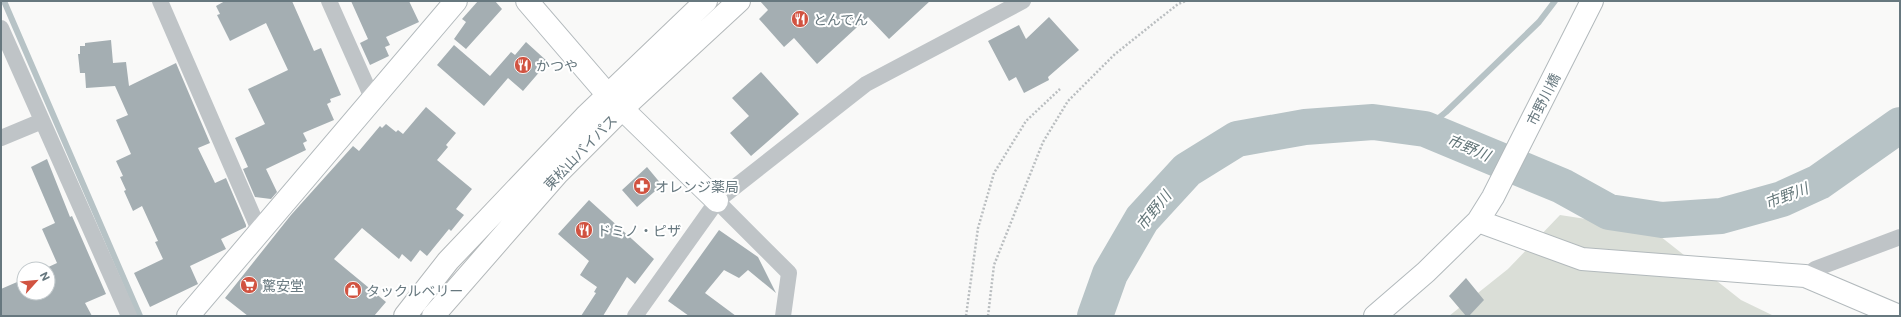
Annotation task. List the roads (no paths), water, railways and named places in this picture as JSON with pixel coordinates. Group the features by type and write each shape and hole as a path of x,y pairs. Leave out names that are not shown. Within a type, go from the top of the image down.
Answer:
{"main road":[{"path":"188,316 456,1"},
{"path":"527,1 614,101 717,201"},
{"name":"東松山バイパス","path":"405,316 448,261 614,101 706,1"},
{"name":"東松山バイパス","path":"433,316 557,174 614,101 739,1"},
{"name":"市野川橋","path":"1375,316 1426,272 1478,221 1493,197 1592,1"},
{"path":"1478,221 1582,259 1806,276 1898,316"}],"street":[{"path":"160,1 260,232"},
{"path":"329,1 373,100"},
{"path":"635,316 717,201 866,84 1023,1"},
{"path":"1,28 129,316"},
{"path":"1,138 42,121"},
{"path":"717,201 788,273 783,316"},
{"path":"1806,276 1815,269 1900,237"}],"waterway":[{"path":"4,1 140,316"},
{"path":"1425,129 1446,112 1539,22 1555,1"},
{"name":"市野川","path":"1095,316 1110,274 1142,219 1187,170 1237,139 1305,127 1373,122 1425,129 1562,186 1609,212 1662,220 1721,216 1782,199 1819,182 1900,125"}],"place":[{"name":"とんでん","path":"800,19"},
{"name":"かつや","path":"523,65"},
{"name":"オレンジ薬局","path":"642,186"},
{"name":"ドミノ・ピザ","path":"584,230"},
{"name":"驚安堂","path":"249,285"},
{"name":"タックルベリー","path":"353,290"}]}
